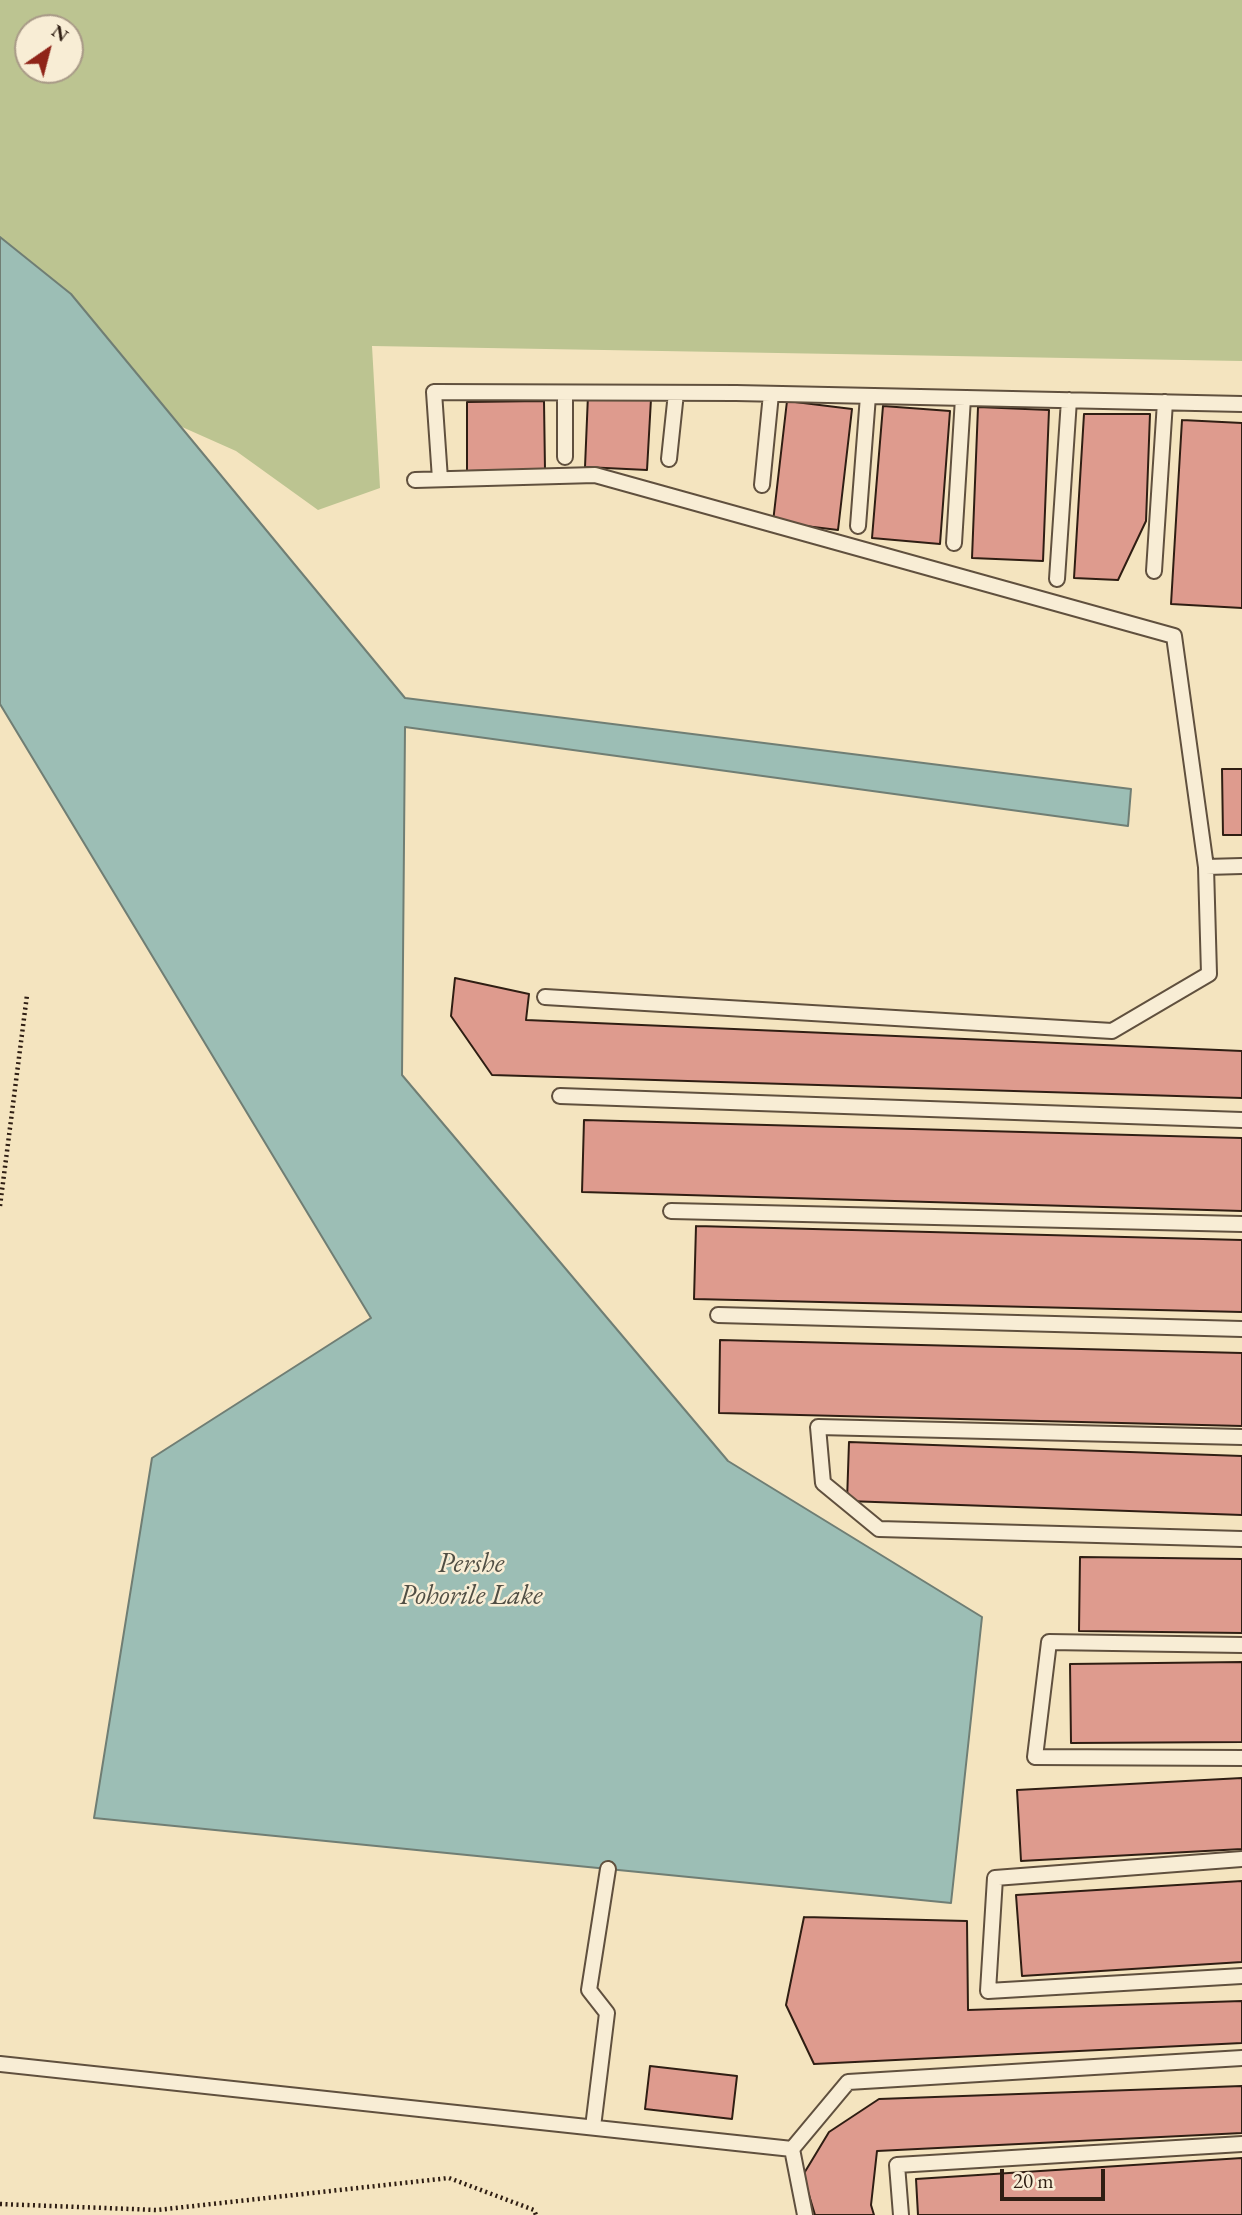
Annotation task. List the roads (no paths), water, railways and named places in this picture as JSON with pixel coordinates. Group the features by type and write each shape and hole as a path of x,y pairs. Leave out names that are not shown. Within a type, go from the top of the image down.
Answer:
{"lane":[{"path":"440,479 434,392 771,394 1242,404"},
{"path":"565,393 565,457"},
{"path":"669,459 676,393"},
{"path":"762,485 771,394"},
{"path":"858,526 868,396"},
{"path":"954,543 963,398"},
{"path":"1057,579 1069,400"},
{"path":"1154,571 1165,402"},
{"path":"415,480 595,475 1174,636 1206,867 1209,974 1112,1031 545,997"},
{"path":"1206,867 1242,866"},
{"path":"560,1096 1242,1120"},
{"path":"671,1211 1242,1224"},
{"path":"718,1315 1242,1329"},
{"path":"1242,1437 818,1427 823,1483 879,1529 1242,1539"},
{"path":"1242,1645 1049,1642 1035,1757 1242,1758"},
{"path":"1242,1859 995,1878 988,1991 1242,1976"},
{"path":"593,2127 607,2014 589,1990 608,1868"},
{"path":"792,2149 848,2082 1242,2058"},
{"path":"0,2064 792,2149"},
{"path":"901,2215 897,2165 1242,2144"},
{"path":"792,2149 805,2215"}],"water":[{"name":"Pershe Pohorile Lake","path":"0,237 71,294 405,698 1131,789 1128,826 405,727 402,1075 728,1461 982,1617 951,1903 94,1818 152,1458 371,1318 0,704"}]}
